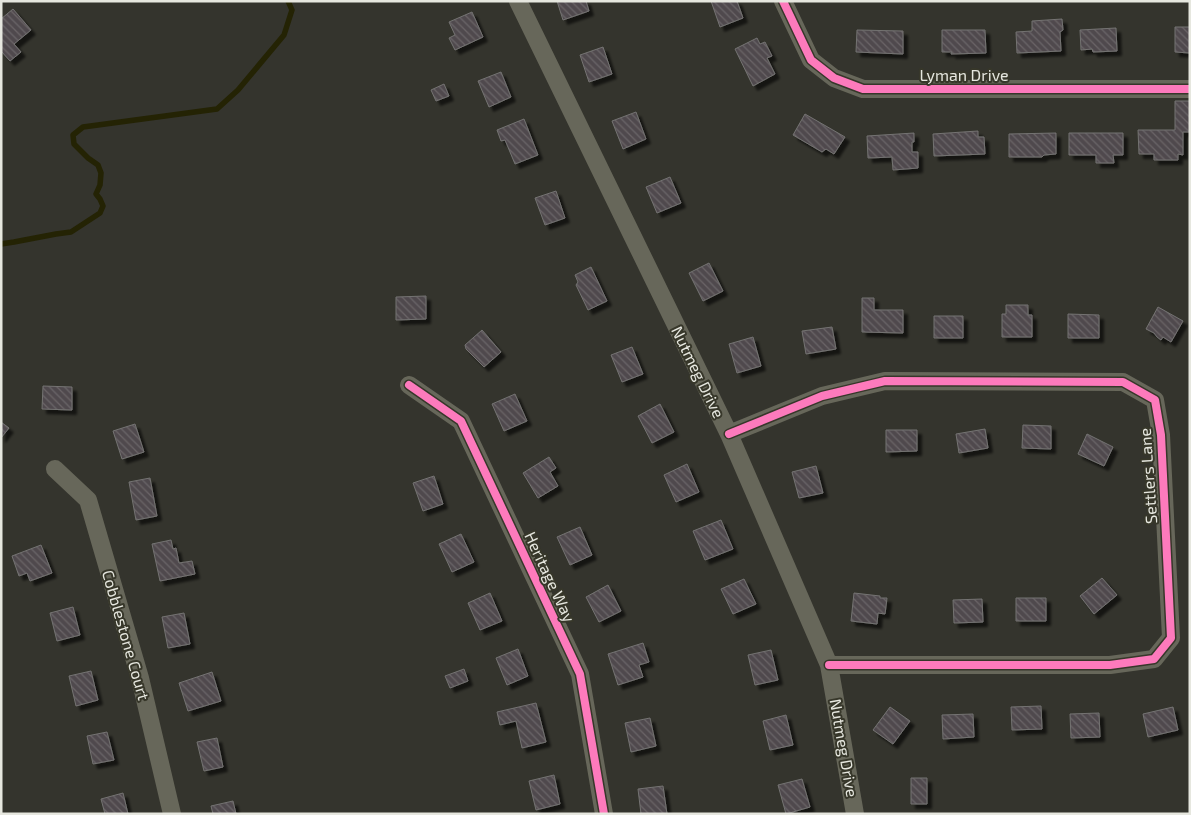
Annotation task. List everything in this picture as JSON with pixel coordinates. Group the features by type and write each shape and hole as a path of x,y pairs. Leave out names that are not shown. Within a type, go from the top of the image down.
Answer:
{"street":[{"name":"Nutmeg Drive","path":"518,1 729,434 829,665 855,814"},
{"name":"Lyman Drive","path":"783,1 811,60 834,78 863,89 1190,90"},
{"name":"Settlers Lane","path":"729,434 822,396 885,381 1123,382 1155,400 1161,435 1171,638 1154,658 1110,666 829,665"},
{"name":"Heritage Way","path":"409,385 461,421 580,674 604,814"},
{"name":"Cobblestone Court","path":"55,470 88,500 140,678 172,814"}],"building":[{"path":"557,1 586,1 589,11 563,20"},
{"path":"711,1 737,1 743,18 720,27"},
{"path":"13,9 31,30 14,44 21,52 10,61 1,51 1,19"},
{"path":"472,12 483,37 455,50 449,38 455,35 449,22"},
{"path":"1062,19 1063,30 1060,32 1061,51 1017,53 1016,32 1032,31 1032,21"},
{"path":"1175,27 1190,27 1190,53 1175,52"},
{"path":"1116,28 1117,51 1093,52 1092,49 1081,50 1080,30"},
{"path":"857,30 903,31 903,54 856,52"},
{"path":"942,30 985,30 986,53 951,54 952,52 942,52"},
{"path":"757,38 760,44 765,42 772,56 767,58 775,74 753,86 735,49"},
{"path":"603,47 612,74 589,82 580,55"},
{"path":"501,72 511,97 489,107 478,81"},
{"path":"444,84 449,96 436,101 431,90"},
{"path":"1175,101 1190,101 1190,132 1183,132 1183,155 1178,154 1178,160 1154,160 1154,154 1139,154 1138,130 1175,130"},
{"path":"636,112 646,139 623,149 612,121"},
{"path":"805,114 845,137 834,154 826,149 822,152 793,135"},
{"path":"524,119 538,155 515,164 505,140 501,141 497,130"},
{"path":"978,131 978,137 984,137 985,154 934,156 933,134"},
{"path":"914,133 912,152 918,152 918,168 893,170 892,157 868,158 867,136"},
{"path":"1056,133 1056,154 1044,155 1042,157 1009,157 1009,134"},
{"path":"1069,133 1123,133 1123,155 1113,155 1114,163 1096,163 1096,155 1069,155"},
{"path":"670,177 681,203 657,213 646,187"},
{"path":"556,191 565,218 545,225 535,198"},
{"path":"709,263 723,291 703,301 689,273"},
{"path":"591,267 607,301 588,310 576,285 578,282 575,275"},
{"path":"426,296 426,319 396,320 396,297"},
{"path":"862,298 874,298 874,310 903,310 903,333 862,332"},
{"path":"1006,305 1028,305 1028,315 1032,315 1032,337 1002,337 1002,314 1006,314"},
{"path":"1158,307 1183,321 1171,342 1163,337 1161,340 1154,333 1146,329"},
{"path":"1068,314 1099,315 1099,338 1068,338"},
{"path":"934,316 963,316 963,338 934,338"},
{"path":"832,327 836,349 806,354 802,331"},
{"path":"482,330 501,352 484,367 466,349 465,345"},
{"path":"753,337 761,366 737,373 729,344"},
{"path":"632,347 643,374 622,382 611,355"},
{"path":"43,386 72,387 72,410 42,409"},
{"path":"515,394 527,421 504,431 492,404"},
{"path":"660,404 674,432 652,443 638,416"},
{"path":"1,422 9,428 1,438"},
{"path":"135,424 144,452 122,459 113,431"},
{"path":"1023,425 1051,426 1051,449 1022,448"},
{"path":"985,429 988,448 959,453 956,434"},
{"path":"886,430 917,430 917,451 886,452"},
{"path":"1087,434 1113,447 1104,466 1078,454"},
{"path":"549,457 556,468 550,472 558,486 538,498 523,473"},
{"path":"687,464 699,492 676,502 664,475"},
{"path":"816,466 823,493 799,498 792,472"},
{"path":"434,476 443,504 423,511 413,483"},
{"path":"150,478 157,516 136,520 129,482"},
{"path":"721,520 733,549 705,560 693,531"},
{"path":"580,527 592,555 570,565 557,537"},
{"path":"461,534 474,562 452,572 439,544"},
{"path":"171,540 173,549 176,548 179,563 192,561 195,574 160,581 152,544"},
{"path":"41,545 52,573 30,581 27,573 19,576 12,556"},
{"path":"1102,578 1117,595 1094,614 1080,596"},
{"path":"744,579 756,604 733,614 721,589"},
{"path":"608,585 621,611 599,622 586,597"},
{"path":"490,593 502,621 480,630 468,603"},
{"path":"854,593 887,598 885,614 878,613 877,624 851,621"},
{"path":"1016,598 1046,598 1046,621 1016,621"},
{"path":"982,599 983,622 954,623 953,600"},
{"path":"73,607 80,635 57,641 50,613"},
{"path":"184,613 190,644 168,648 162,617"},
{"path":"643,643 649,662 639,665 643,677 618,685 608,654"},
{"path":"518,649 528,676 507,685 496,658"},
{"path":"771,650 778,680 755,685 748,655"},
{"path":"464,669 468,681 450,688 445,676"},
{"path":"91,671 98,700 76,706 69,676"},
{"path":"212,672 221,701 188,711 179,683"},
{"path":"536,703 546,742 522,748 516,721 500,725 497,712"},
{"path":"1041,706 1042,729 1012,730 1011,707"},
{"path":"890,707 910,721 893,744 873,730"},
{"path":"1173,707 1178,730 1148,737 1143,714"},
{"path":"1099,713 1100,737 1071,738 1070,714"},
{"path":"973,714 974,737 943,739 942,715"},
{"path":"786,715 793,745 770,750 763,721"},
{"path":"650,718 656,746 631,752 625,723"},
{"path":"107,732 114,760 93,764 87,736"},
{"path":"217,738 223,767 204,771 197,742"},
{"path":"554,775 560,804 536,810 529,781"},
{"path":"911,778 927,778 927,804 911,804"},
{"path":"802,779 810,807 786,814 778,785"},
{"path":"663,786 667,814 641,814 638,789"},
{"path":"123,793 128,814 105,814 101,799"},
{"path":"233,801 236,814 213,814 211,806"}],"waterway":[{"path":"1,244 71,232 100,213 103,206 96,194 100,185 101,173 98,165 74,144 73,135 83,127 217,109 238,90 284,35 292,10 288,1"}],"cycle path":[{"path":"783,1 811,60 834,78 863,89 1190,89"},
{"path":"729,434 822,396 885,381 1123,382 1155,400 1161,435 1171,638 1154,659 1110,665 829,665"},
{"path":"409,385 461,421 580,674 604,814"}]}
